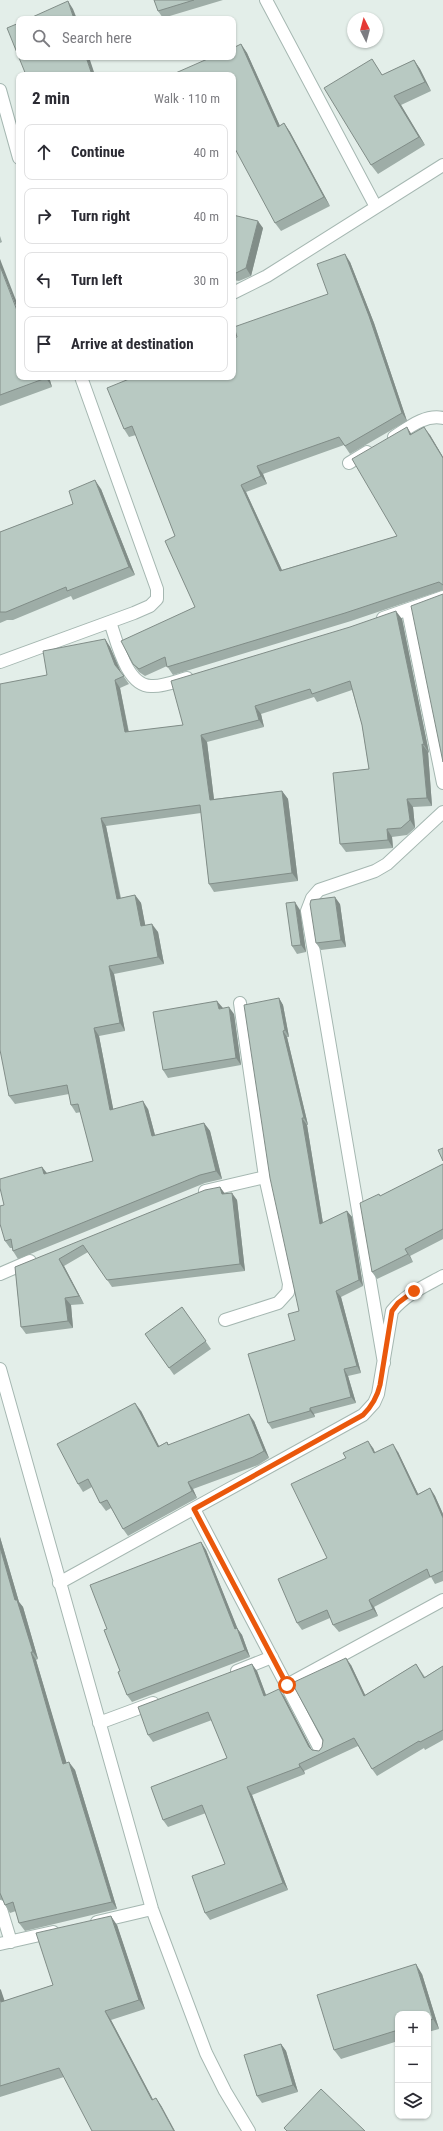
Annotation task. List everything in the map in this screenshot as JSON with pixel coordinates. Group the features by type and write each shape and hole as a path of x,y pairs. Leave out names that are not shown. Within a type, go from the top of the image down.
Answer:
{"street":[{"path":"266,0 376,207"},
{"path":"0,90 16,147"},
{"path":"236,292 267,276 443,165"},
{"path":"0,662 150,606 156,599 157,589 82,380"},
{"path":"349,463 425,419 437,416 443,418"},
{"path":"374,621 408,611 443,597"},
{"path":"408,611 443,783"},
{"path":"110,622 129,672 138,682 150,687 196,675"},
{"path":"384,1363 307,911 312,898 319,890 375,871 387,864 443,812"},
{"path":"225,1320 278,1303 288,1292 288,1275 265,1177 240,1003"},
{"path":"193,1195 208,1190 265,1177"},
{"path":"0,1274 43,1256"},
{"path":"60,1583 363,1415 374,1403 378,1394 392,1311 398,1303 414,1291 443,1276"},
{"path":"0,1369 152,1909 206,2053 225,2091 249,2131"},
{"path":"194,1509 322,1751"},
{"path":"287,1685 443,1600"},
{"path":"229,1674 272,1657"},
{"path":"100,1724 164,1699"},
{"path":"0,1906 6,1943 63,1930"},
{"path":"85,1925 152,1909"}],"building":[{"path":"154,0 194,0 158,11"},
{"path":"68,1 73,16 35,16"},
{"path":"16,24 16,50 7,28"},
{"path":"241,44 278,127 284,123 324,197 275,223 236,151 236,72 178,72 205,60 236,60 236,46"},
{"path":"372,59 382,75 414,60 425,82 394,96 419,137 371,165 324,88"},
{"path":"20,60 87,60 91,72 25,72"},
{"path":"236,216 258,221 246,268 236,273"},
{"path":"345,254 369,316 402,413 345,446 339,437 257,466 261,476 241,485 280,571 397,536 352,459 407,427 410,435 424,427 443,458 443,585 439,582 345,613 167,667 165,657 139,669 133,664 121,641 195,607 165,541 175,536 132,426 124,429 107,388 127,380 236,380 236,326 328,294 317,264"},
{"path":"0,266 16,308 16,380 41,380 0,395"},
{"path":"95,480 129,567 67,591 66,587 6,612 0,612 0,532 73,504 69,491"},
{"path":"443,594 443,762 411,606"},
{"path":"396,611 424,745 422,744 427,798 407,799 410,820 401,828 387,829 388,840 340,844 333,773 369,769 362,725 350,681 312,694 310,689 255,706 259,720 201,735 210,800 282,791 292,873 209,884 200,805 101,818 117,899 135,895 141,926 152,924 158,957 109,966 120,1023 94,1028 110,1110 143,1101 152,1136 204,1123 216,1171 200,1175 13,1251 11,1239 5,1241 0,1224 0,1206 4,1205 0,1188 0,1179 42,1167 44,1174 93,1161 78,1104 71,1105 67,1085 9,1096 0,1050 0,684 47,675 43,651 105,639 115,665 124,676 115,680 125,732 183,725 171,681 350,627"},
{"path":"335,897 341,940 316,943 310,904 311,900"},
{"path":"295,902 301,945 292,946 286,903"},
{"path":"279,998 285,1030 283,1031 304,1118 302,1118 320,1224 347,1211 359,1280 336,1291 357,1366 344,1369 351,1397 310,1408 310,1411 268,1423 248,1354 295,1340 288,1314 299,1311 270,1178 244,1005"},
{"path":"217,1001 219,1009 229,1007 236,1058 163,1070 153,1012"},
{"path":"443,1148 443,1161 438,1150"},
{"path":"443,1164 443,1229 405,1249 408,1254 372,1272 360,1203 379,1194 380,1196"},
{"path":"220,1187 222,1194 232,1193 240,1264 107,1280 83,1245 59,1259 79,1296 65,1298 68,1321 21,1327 15,1267 205,1190"},
{"path":"182,1307 206,1341 169,1368 145,1334"},
{"path":"135,1403 158,1447 167,1442 168,1445 249,1414 264,1451 253,1457 188,1482 192,1491 123,1529 107,1500 100,1503 88,1479 78,1484 57,1444"},
{"path":"368,1441 374,1453 393,1444 417,1495 430,1488 443,1518 443,1571 430,1577 427,1569 369,1600 373,1609 333,1625 327,1610 297,1623 278,1579 327,1558 291,1484 346,1458 343,1453"},
{"path":"201,1542 235,1629 237,1628 245,1650 127,1695 118,1672 120,1671 104,1630 107,1629 90,1585"},
{"path":"0,1547 15,1600 17,1600 33,1652 31,1652 63,1764 69,1762 112,1902 19,1923 13,1902 5,1905 0,1893"},
{"path":"346,1658 364,1696 416,1664 424,1678 443,1666 443,1730 420,1742 419,1741 372,1769 354,1738 299,1764 300,1767 247,1787 283,1883 205,1913 192,1876 225,1864 202,1805 163,1820 151,1787 227,1758 208,1712 148,1735 138,1707 252,1664 264,1696 279,1689 309,1747 312,1750 319,1751 322,1747 323,1740 292,1683"},
{"path":"111,1916 139,2000 105,2011 152,2100 156,2098 174,2131 92,2131 59,2068 0,2086 0,1997 1,2002 53,1985 36,1933"},
{"path":"416,1964 431,2011 395,2011 395,2031 334,2050 317,1995"},
{"path":"281,2044 293,2085 257,2096 244,2055"},
{"path":"321,2089 365,2131 287,2131 284,2128"}],"route":[{"path":"287,1685 194,1509 363,1415 374,1403 378,1394 392,1311 398,1303 414,1291"}]}
